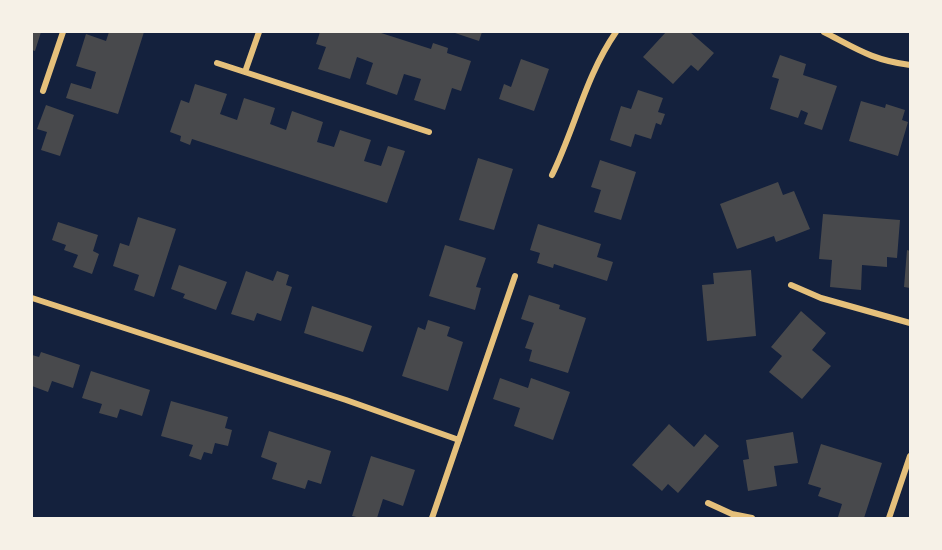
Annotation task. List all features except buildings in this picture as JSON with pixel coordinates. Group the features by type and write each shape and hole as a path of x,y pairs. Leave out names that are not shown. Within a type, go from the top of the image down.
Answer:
{"street":[{"path":"43,91 63,32"},
{"path":"245,72 259,32"},
{"path":"552,175 567,145 597,62 616,32"},
{"path":"824,32 878,59 910,64"},
{"path":"217,63 429,132"},
{"path":"432,519 515,276"},
{"path":"791,285 821,298 910,322"},
{"path":"32,298 459,440"},
{"path":"889,519 910,456"},
{"path":"708,503 732,514 752,519"}]}
